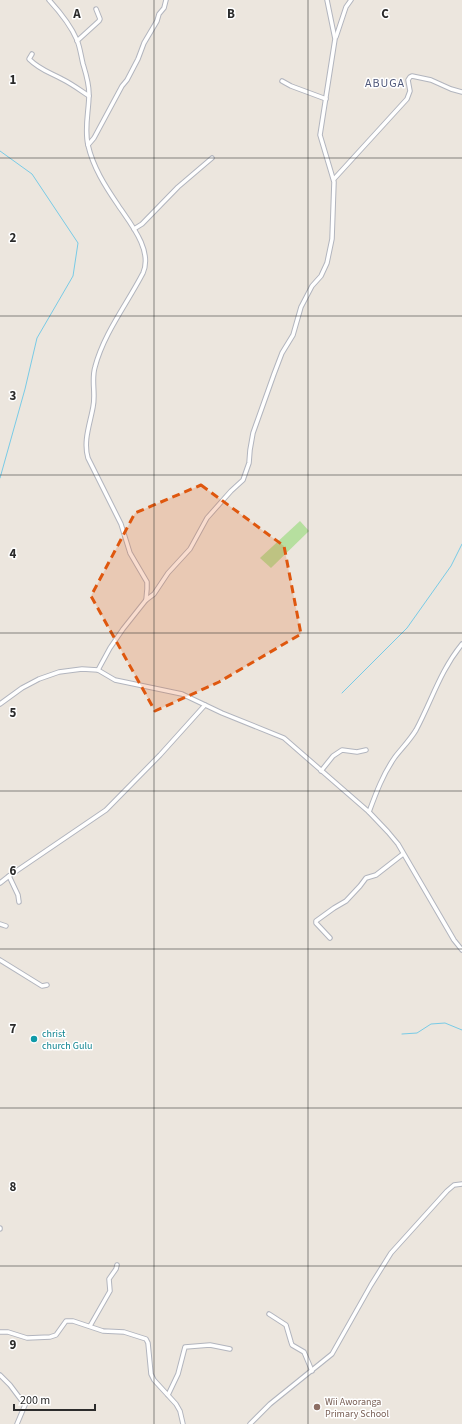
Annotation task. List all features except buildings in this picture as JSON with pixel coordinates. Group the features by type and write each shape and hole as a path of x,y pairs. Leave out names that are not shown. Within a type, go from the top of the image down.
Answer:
{"street":[{"path":"49,0 63,17 77,41 87,78 89,96 87,125 88,145 96,170 134,229 145,251 146,267 108,335 95,365 94,404 86,447 88,458 121,524 130,553 147,582 148,588 146,600"},
{"path":"88,145 100,128 122,86 127,80 138,59 144,43 157,21 159,14 164,8 166,0"},
{"path":"327,0 335,39"},
{"path":"98,670 122,629 146,600 154,594 168,573 189,550 207,518 231,491 240,484 245,476 249,463 253,433 282,353 293,334 304,302 312,286 321,276 327,262 332,240 334,179 320,136 335,39 346,7 351,0"},
{"path":"77,41 99,22 100,19 96,9"},
{"path":"32,54 30,59 39,68 74,85 78,90 89,96"},
{"path":"334,179 407,99 410,92 408,80 410,77 412,76 431,80 451,90 462,92"},
{"path":"282,81 291,86 326,99"},
{"path":"134,229 142,224 178,187 212,158"},
{"path":"369,812 376,792 389,768 414,732 448,663 462,644"},
{"path":"0,704 22,688 51,674 82,669 98,670 115,680 182,694 284,738 369,812 388,832 398,844 450,934 462,950"},
{"path":"0,883 114,804 183,731 205,705"},
{"path":"321,771 334,756 342,750 357,752 366,750"},
{"path":"330,938 316,923 316,921 346,901 366,878 376,875 403,854"},
{"path":"9,876 18,895 19,902"},
{"path":"0,924 6,926"},
{"path":"0,960 42,986 47,985"},
{"path":"250,1424 270,1404 327,1359 334,1350 371,1285 395,1248 447,1191 454,1185 462,1184"},
{"path":"90,1326 110,1291 109,1279 117,1265"},
{"path":"269,1314 286,1326 292,1345 304,1352 312,1371"},
{"path":"0,1332 8,1332 21,1338 39,1339 56,1335 66,1321 73,1321 103,1331 124,1332 146,1339 148,1342 151,1374 154,1380 180,1411 183,1424"},
{"path":"168,1395 178,1374 184,1347 210,1346 230,1349"},
{"path":"0,1376 10,1385 25,1405 17,1424"}],"highlighted area":[{"path":"201,485 284,546 301,634 219,682 155,711 91,596 135,513"}],"green space":[{"path":"300,521 309,531 271,568 260,558"}],"waterway":[{"path":"0,151 32,174 78,243 73,276 37,338 25,389 0,478"},
{"path":"342,693 407,628 451,566 462,544"},
{"path":"402,1034 417,1033 431,1024 445,1023 462,1030"}],"place":[{"name":"christ church Gulu","path":"34,1039"},
{"name":"Wii Aworanga Primary School","path":"317,1407"}],"district":[{"name":"ABUGA","path":"385,83"}]}
